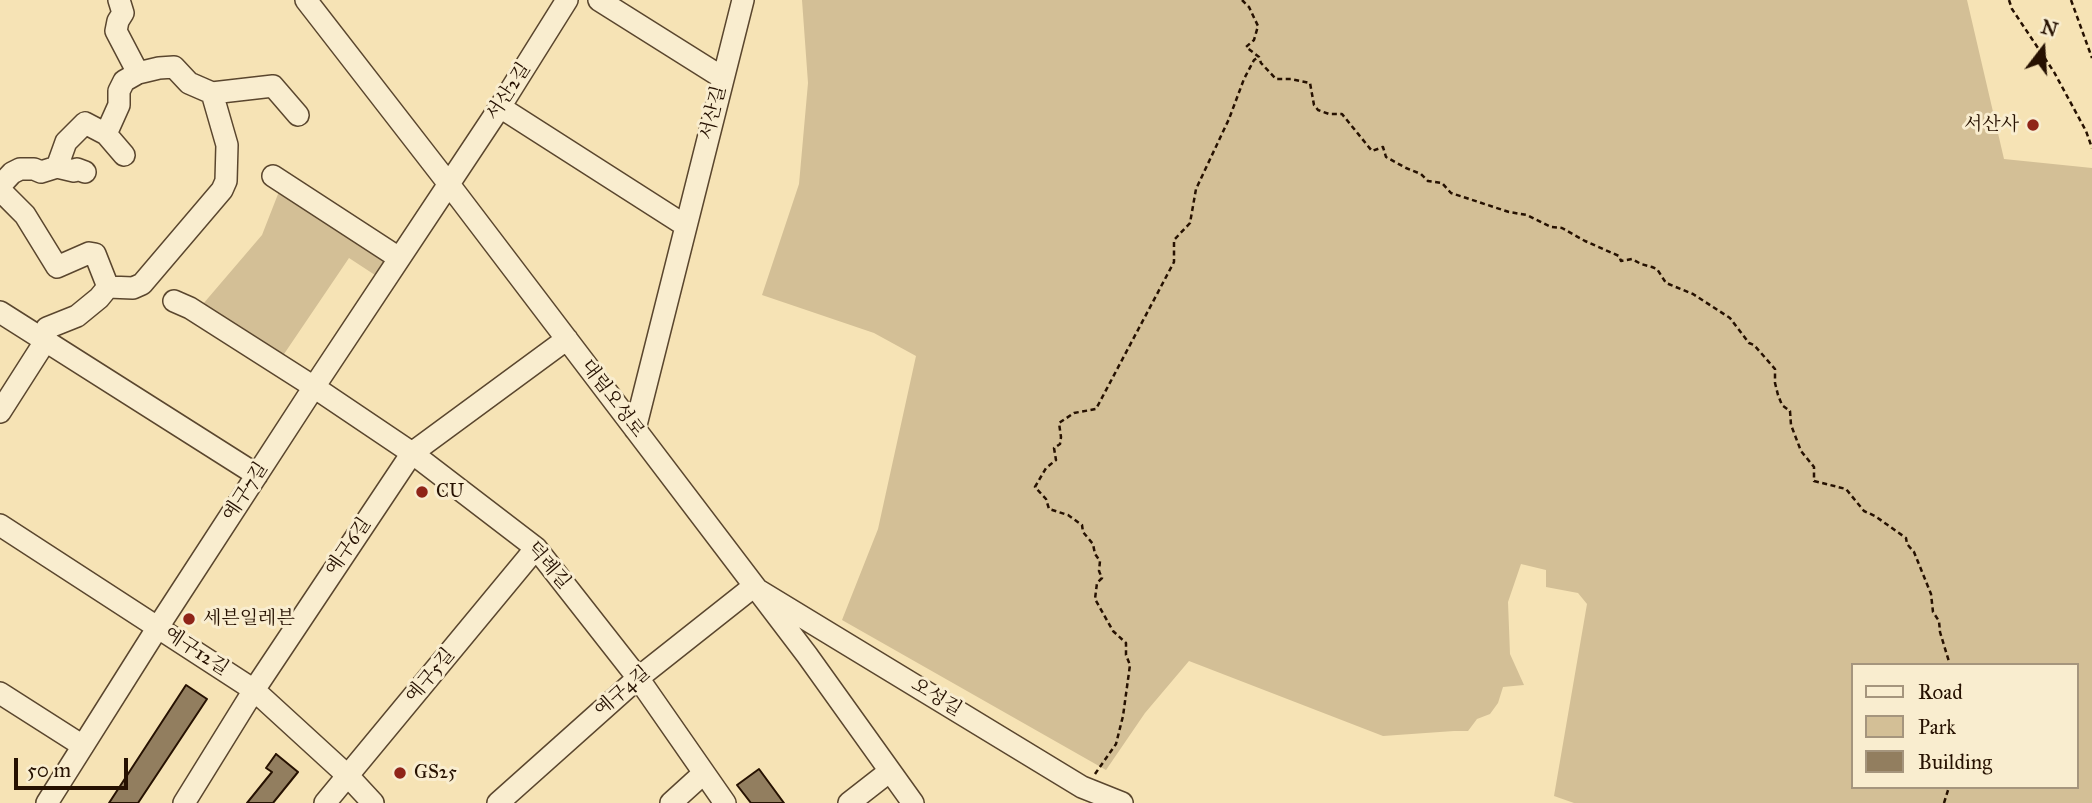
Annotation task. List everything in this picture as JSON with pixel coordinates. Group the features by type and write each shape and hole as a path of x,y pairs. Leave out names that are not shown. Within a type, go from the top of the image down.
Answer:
{"street":[{"path":"119,0 123,13 116,30 138,74"},
{"name":"대림오성로","path":"306,0 807,655 913,803"},
{"name":"서산2길","path":"448,183 500,107 567,0"},
{"path":"598,0 723,78"},
{"name":"서산길","path":"635,429 743,0"},
{"path":"106,135 124,80 138,74 174,67 190,83 212,93 273,86 298,115"},
{"path":"108,287 134,288 142,284 222,190 226,181 227,145 212,93"},
{"path":"500,107 686,226"},
{"path":"57,167 66,142 85,123 106,135 124,155"},
{"path":"85,172 57,167 41,172 20,169 12,173 0,188 25,215 57,267 89,253 95,254 108,287"},
{"path":"273,176 399,258"},
{"name":"예구7길","path":"47,803 158,627 448,183"},
{"path":"0,412 46,340 47,328 77,316 108,287"},
{"name":"덕례길","path":"174,301 190,308 314,387 412,453 536,548 638,678 725,803"},
{"path":"0,312 257,475"},
{"name":"예구6길","path":"184,803 254,690 412,453 567,339"},
{"name":"예구12길","path":"0,525 254,690 348,776 373,803"},
{"name":"예구5길","path":"325,803 536,548"},
{"name":"예구4길","path":"498,803 638,678 753,587"},
{"name":"오성길","path":"753,587 1082,787 1122,803"},
{"path":"0,692 83,746"},
{"path":"849,803 890,771"},
{"path":"671,803 704,773"}],"path":[{"path":"1241,0 1249,7 1258,26 1254,40 1246,47 1259,57 1276,79 1310,83 1314,105 1318,110 1329,114 1342,114 1372,151 1383,147 1386,157 1421,174 1428,181 1442,183 1451,193 1509,212 1527,215 1551,227 1562,228 1619,256 1621,261 1632,259 1657,269 1666,283 1693,294 1730,318 1749,343 1754,345 1775,369 1774,383 1778,395 1782,405 1790,411 1791,425 1801,451 1814,467 1814,481 1846,489 1864,511 1906,538 1931,594 1933,612 1939,621 1949,663"},
{"path":"2009,0 2012,9 2054,72 2086,131 2092,148"},
{"path":"2071,0 2092,58"},
{"path":"1095,775 1116,744 1123,716 1130,665 1126,655 1126,643 1113,631 1095,599 1097,583 1102,578 1099,571 1100,561 1093,544 1083,532 1082,525 1068,515 1049,509 1046,499 1035,487 1046,467 1056,460 1054,448 1060,444 1061,438 1059,423 1074,413 1096,409 1155,299 1174,262 1174,240 1190,223 1196,189 1229,119 1244,79 1254,60 1259,57"}],"green space":[{"path":"802,0 1967,0 2004,159 2092,168 2092,803 1574,803 1554,796 1587,604 1578,593 1546,587 1546,570 1521,564 1508,602 1510,654 1524,685 1503,687 1498,703 1490,714 1477,719 1468,731 1383,736 1189,661 1145,713 1106,770 842,620 878,529 916,356 874,333 762,295 799,184 808,83"},
{"path":"280,189 391,257 378,277 349,258 282,357 203,304 262,235"}],"building":[{"path":"186,685 207,699 138,803 109,803"},
{"path":"276,754 298,772 273,803 247,803 272,772 266,768"},
{"path":"759,769 784,803 751,803 737,785"}],"place":[{"name":"서산사","path":"2033,125"},
{"name":"CU","path":"422,492"},
{"name":"세븐일레븐","path":"189,619"},
{"name":"GS25","path":"400,773"}]}
